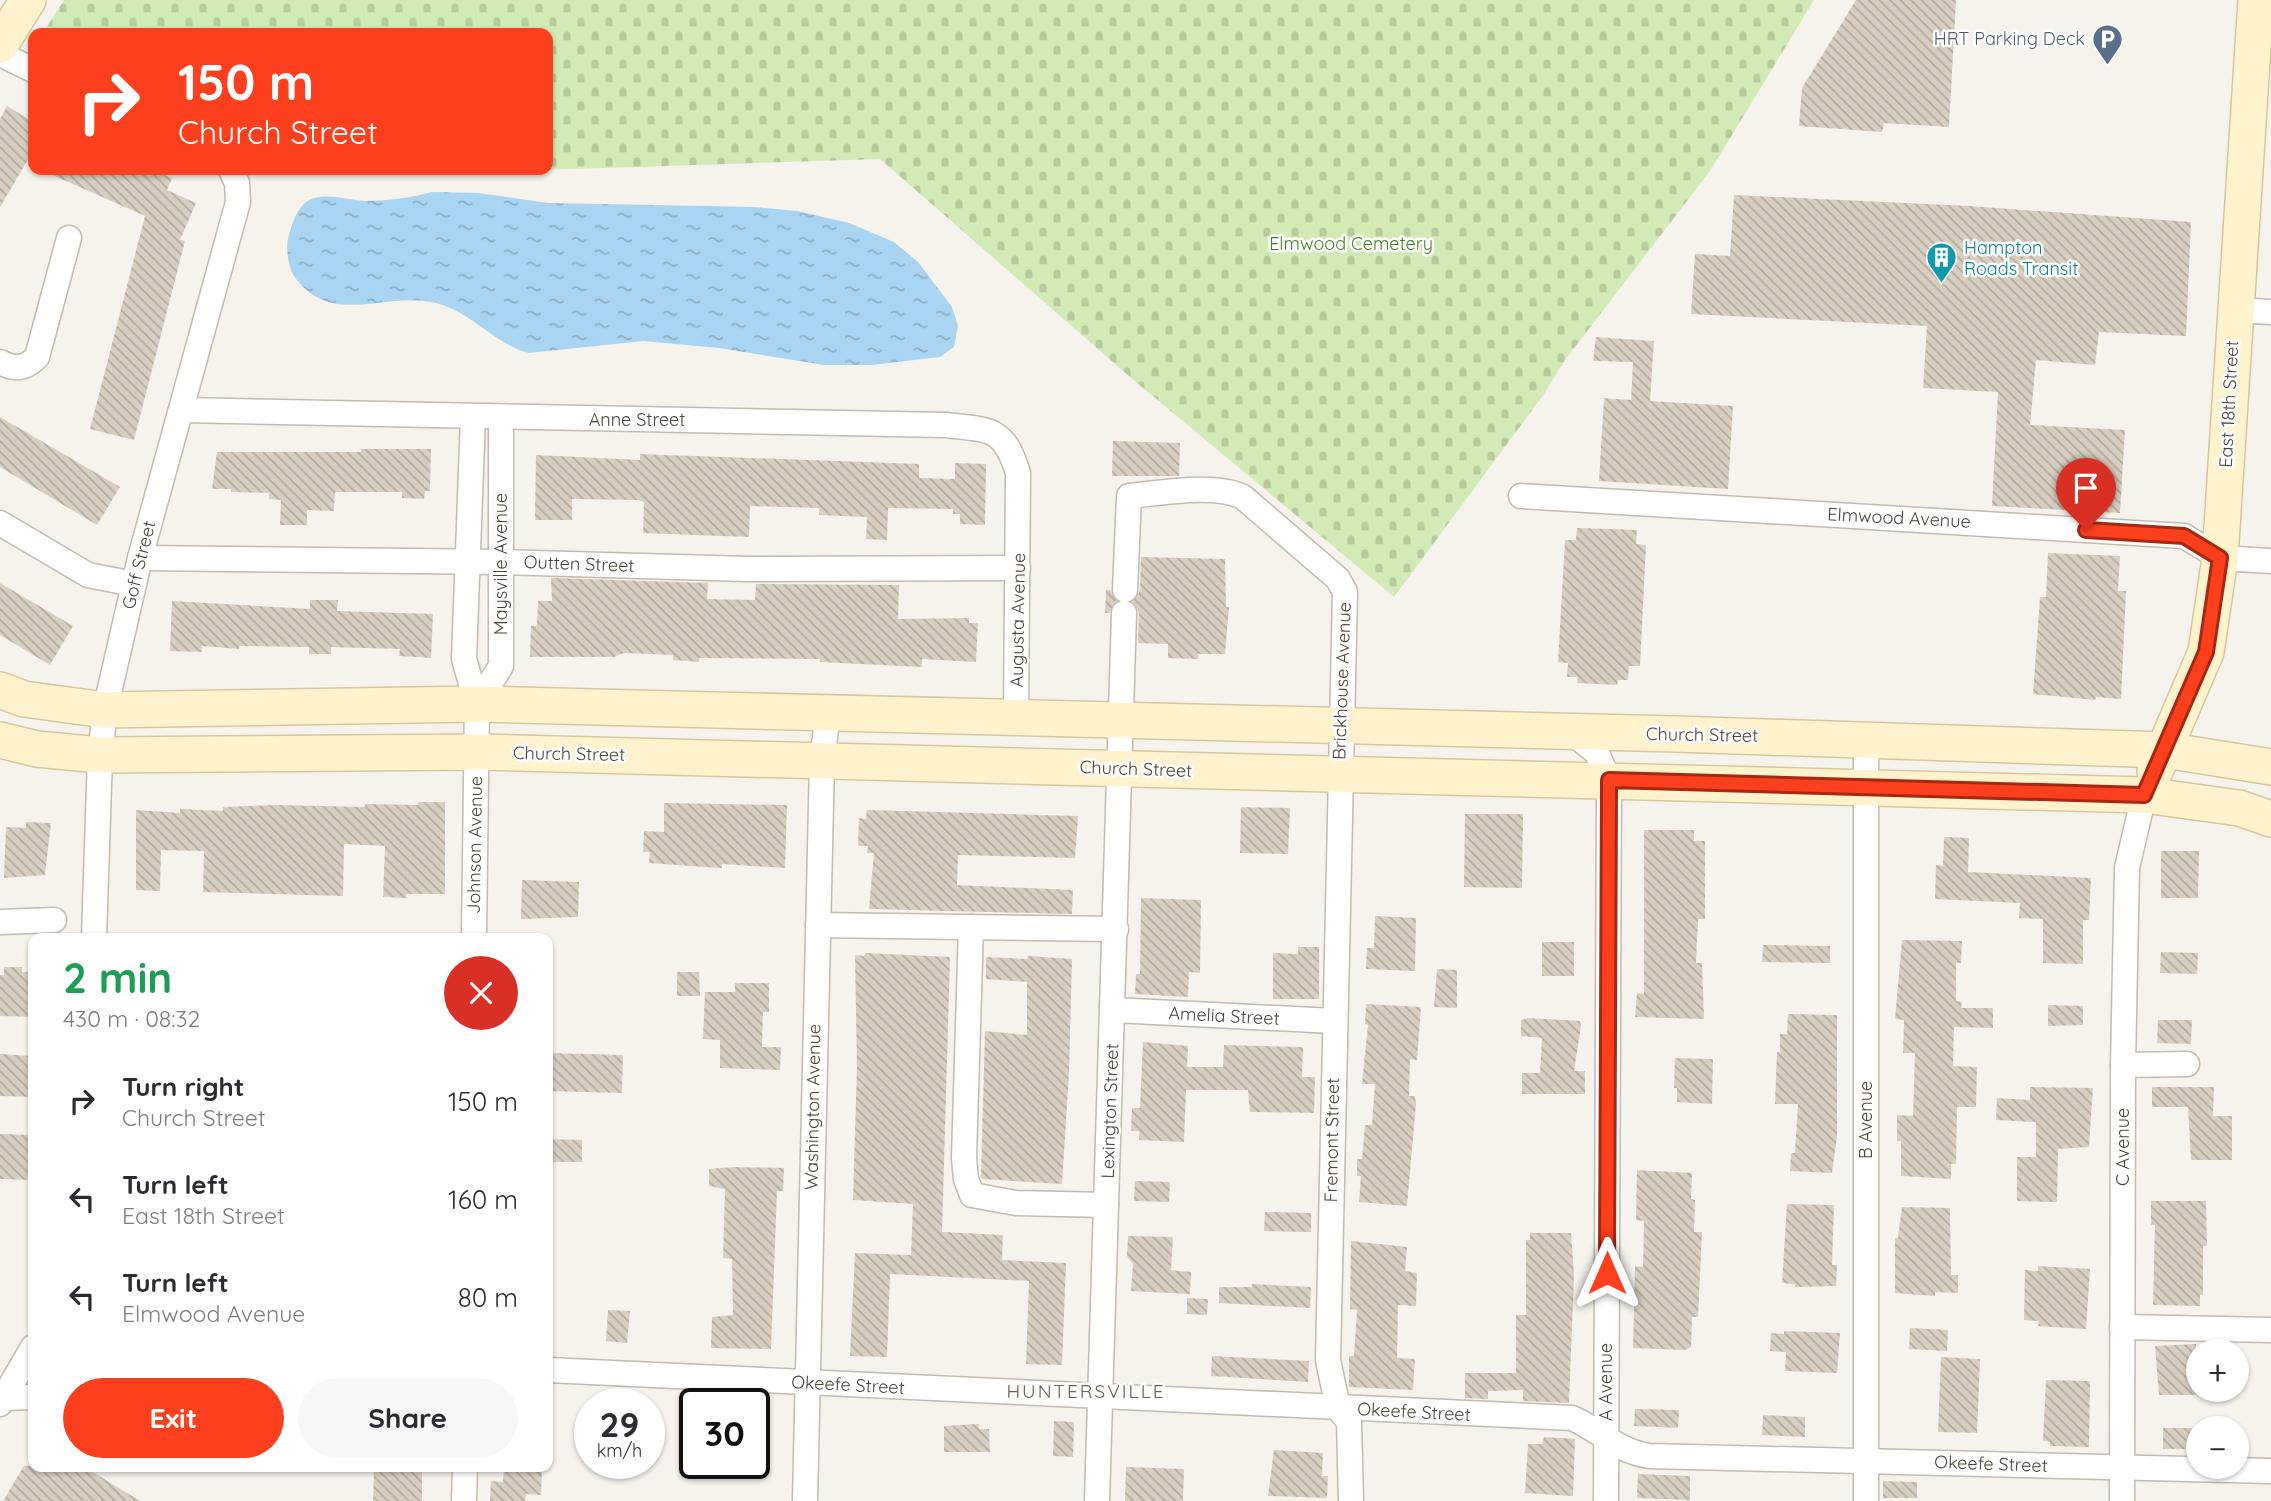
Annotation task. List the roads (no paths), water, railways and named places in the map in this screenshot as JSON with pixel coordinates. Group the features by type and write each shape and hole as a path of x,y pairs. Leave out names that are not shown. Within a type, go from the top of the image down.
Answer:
{"main road":[{"path":"0,45 28,0"},
{"name":"East 18th Street","path":"2144,795 2206,652 2220,558 2256,0"},
{"name":"Church Street","path":"0,690 24,699 105,710 477,704 1866,739 2165,750 2271,767"},
{"name":"Church Street","path":"0,740 37,750 100,755 477,752 2144,795 2239,808 2271,819"}],"street":[{"path":"0,54 28,68"},
{"name":"Goff Street","path":"94,933 100,755 105,710 140,558 238,202 237,183 233,175"},
{"path":"0,362 19,368 30,365 37,357 69,238"},
{"path":"2235,310 2271,312"},
{"name":"Anne Street","path":"181,410 946,425 988,431 1001,437 1010,447 1018,474 1019,522"},
{"name":"Maysville Avenue","path":"473,417 464,659 477,704 477,752"},
{"name":"Maysville Avenue","path":"477,704 500,666 501,417"},
{"name":"Brickhouse Avenue","path":"1129,496 1190,491 1234,492 1260,509 1338,579 1346,603 1340,774"},
{"name":"Lexington Street","path":"1097,1501 1129,496"},
{"name":"Elmwood Avenue","path":"1521,496 2184,536 2220,558 2271,561"},
{"name":"Augusta Avenue","path":"1016,718 1019,522"},
{"path":"0,523 88,575 134,584"},
{"name":"Outten Street","path":"140,558 502,562 748,569 1018,568"},
{"name":"Washington Avenue","path":"805,1501 822,761 828,713"},
{"name":"A Avenue","path":"1571,732 1597,753 1609,780 1606,1501"},
{"name":"B Avenue","path":"1866,739 1866,1501"},
{"name":"Johnson Avenue","path":"474,933 477,752"},
{"name":"Fremont Street","path":"1340,774 1328,1360 1338,1408 1349,1422 1351,1501"},
{"name":"C Avenue","path":"2122,1501 2123,1065 2127,869 2144,795"},
{"path":"0,922 54,920"},
{"path":"818,925 1116,929"},
{"path":"971,927 964,1158 966,1179 972,1195 1016,1203 1106,1205"},
{"name":"Amelia Street","path":"1114,1010 1334,1021"},
{"path":"2123,1065 2187,1065"},
{"path":"2122,1327 2271,1330"},
{"path":"2,1401 28,1356"},
{"name":"Okeefe Street","path":"553,1370 1572,1418 1606,1436 1616,1447 1649,1456 2271,1471"},
{"path":"2,1401 28,1398"},
{"path":"464,1501 465,1472"}],"water":[{"path":"432,192 479,193 549,203 755,207 797,211 849,223 894,242 918,262 952,307 958,326 954,347 940,357 872,365 824,365 719,348 643,341 529,353 505,343 449,307 417,300 360,304 325,301 309,292 294,276 287,245 295,217 306,202 319,197 364,201"}],"place":[{"name":"HRT Parking Deck","path":"2108,66"},
{"name":"Hampton Roads Transit","path":"1941,285"}],"district":[{"name":"HUNTERSVILLE","path":"1086,1391"}],"park label":[{"name":"Elmwood Cemetery","path":"1351,244"}]}
